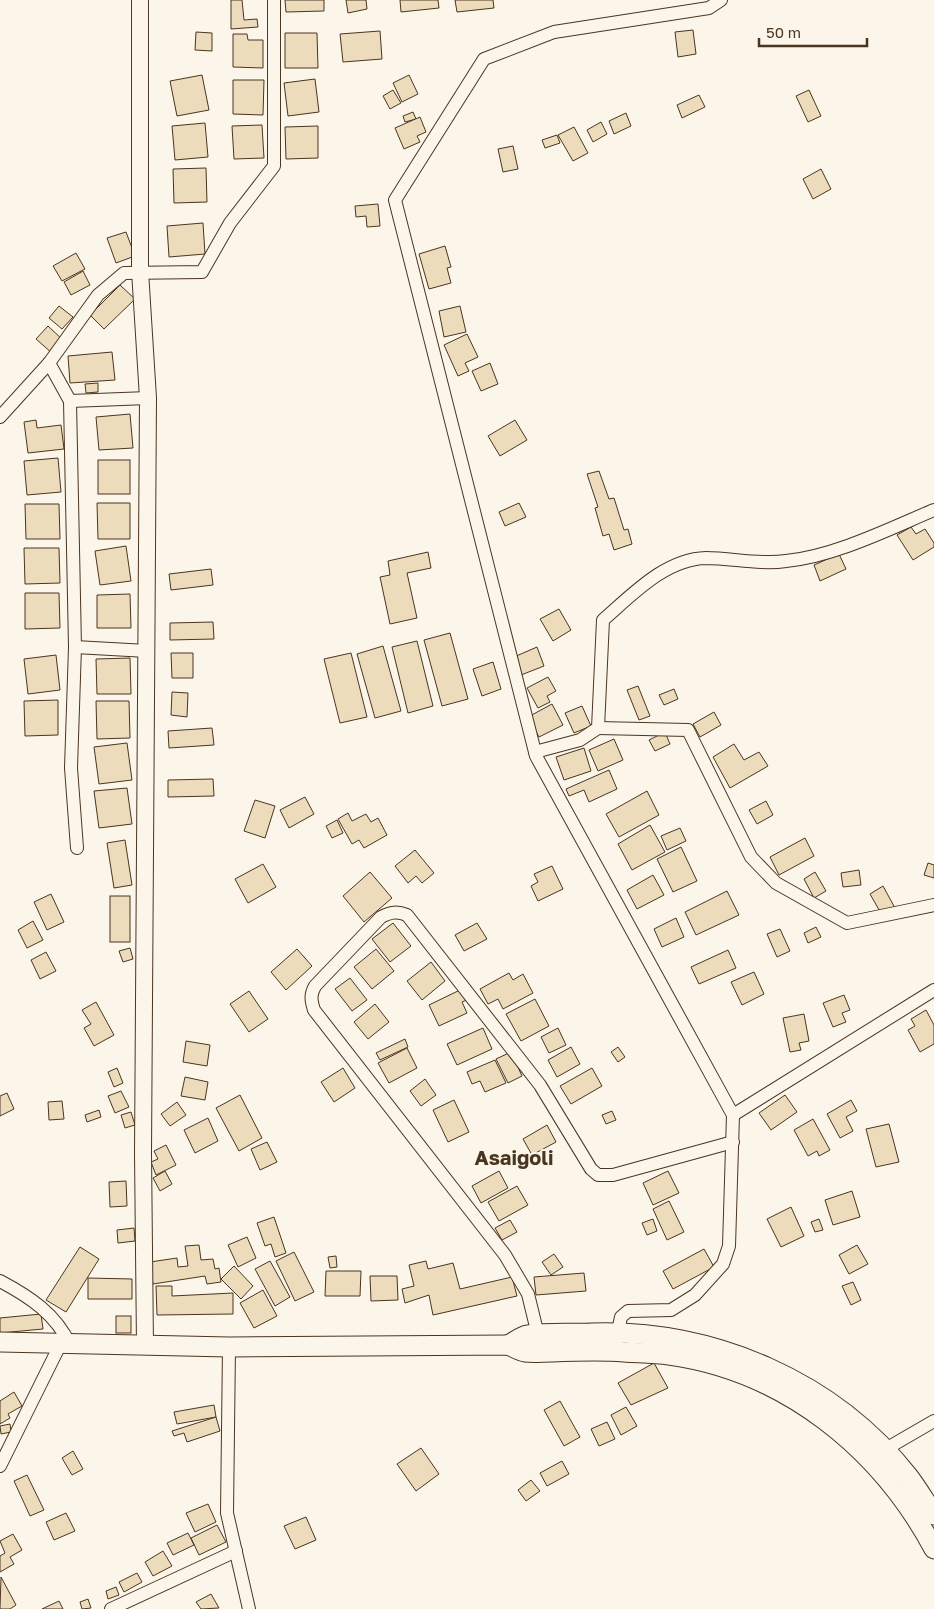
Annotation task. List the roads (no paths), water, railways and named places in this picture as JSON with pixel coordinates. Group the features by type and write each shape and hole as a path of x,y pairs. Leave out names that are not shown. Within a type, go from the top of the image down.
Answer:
{"main road":[{"path":"508,1345 526,1335 616,1342 728,1369 781,1392 806,1406 842,1432 870,1458 903,1497 934,1548"},
{"path":"0,1342 65,1345 229,1347 508,1345 526,1352 667,1337 737,1354 783,1374 839,1408 884,1450 910,1478 934,1515"}],"street":[{"path":"140,0 140,271 148,398 143,1153 145,1346"},
{"path":"0,418 49,363 98,295 124,272 202,272 230,223 274,166 274,0"},
{"path":"616,1342 622,1317 628,1311 671,1310 695,1295 723,1264 729,1246 733,1115 535,752 396,200 484,59 554,32 709,8 721,0"},
{"path":"49,363 70,401 75,647 71,768 77,848"},
{"path":"70,401 148,398"},
{"path":"598,728 603,620 654,577 686,562 704,558 786,562 846,546 934,510"},
{"path":"75,647 147,651"},
{"path":"535,752 580,740 598,728 688,730 751,856 776,883 847,923 934,905"},
{"path":"538,1335 528,1294 505,1255 314,1010 311,1003 311,994 315,986 381,917 389,913 399,912 407,915 540,1085 591,1169 598,1175 614,1175 733,1142"},
{"path":"733,1115 934,990"},
{"path":"0,1281 22,1293 43,1309 62,1328 65,1345 0,1466"},
{"path":"229,1347 227,1513 249,1609"},
{"path":"884,1450 934,1421"},
{"path":"111,1609 236,1551"}],"district":[{"name":"Asaigoli","path":"514,1158"}]}
